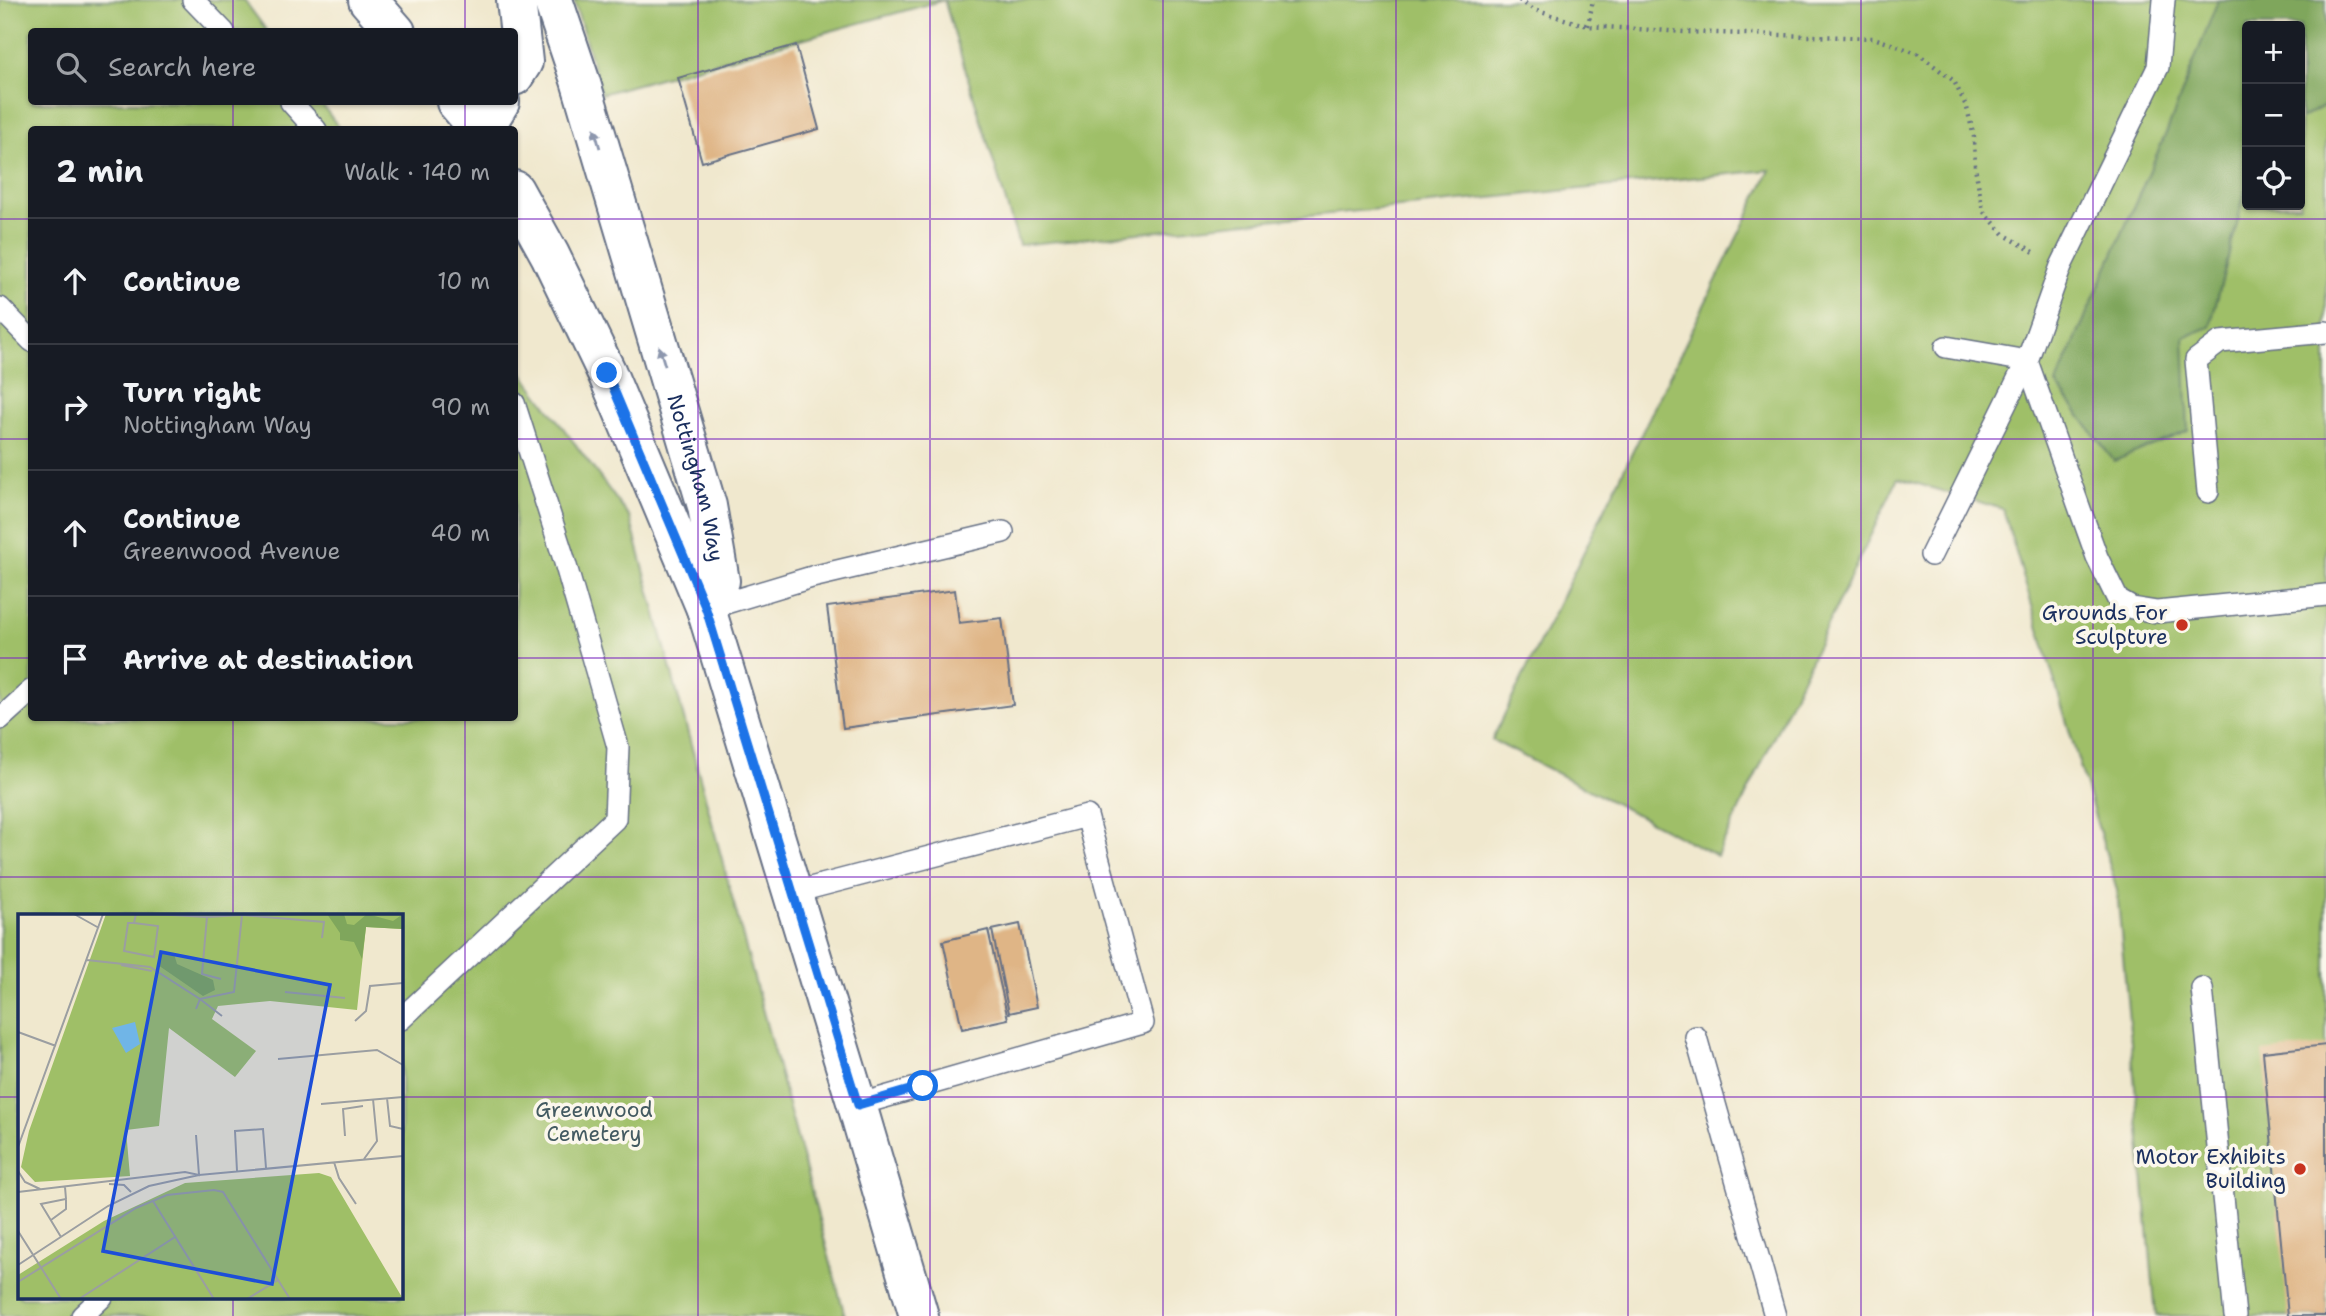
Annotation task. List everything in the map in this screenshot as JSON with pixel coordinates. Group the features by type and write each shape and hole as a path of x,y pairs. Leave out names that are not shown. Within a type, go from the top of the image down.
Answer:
{"main road":[{"path":"368,0 392,28"},
{"path":"516,0 523,62 518,70"},
{"name":"Nottingham Way","path":"553,0 580,80 707,506 720,581 706,609"},
{"path":"459,105 478,126"},
{"path":"484,126 497,105"},
{"path":"518,197 551,255 607,373 706,609 858,1105 919,1316"}],"lane":[{"path":"193,0 220,28"},
{"path":"1931,555 2027,361 2061,266 2158,66 2164,0"},
{"path":"293,105 312,126"},
{"path":"0,308 28,337"},
{"path":"2208,492 2196,360 2221,342 2326,332"},
{"path":"1946,347 2027,361"},
{"path":"2027,361 2097,557 2118,600 2132,608 2157,612 2326,595"},
{"path":"402,1018 615,819 618,747 565,559 518,416"},
{"path":"706,609 812,577 1003,532"},
{"path":"0,719 28,694"},
{"path":"791,893 1087,816 1143,1023 858,1105"},
{"path":"2202,988 2235,1316"},
{"path":"1696,1037 1775,1316"},
{"path":"82,1316 101,1298"}],"path":[{"path":"1519,0 1534,10 1588,26 1874,38 1917,53 1954,81 1967,108 1974,137 1975,167 1983,211 2005,235 2035,253"},
{"path":"1588,26 1593,0"}],"green space":[{"name":"Greenwood Cemetery","path":"0,0 244,0 265,28 28,28 28,105 322,105 338,126 28,126 28,721 518,721 518,367 630,518 845,1316 0,1316"},
{"path":"574,0 944,0 601,94"},
{"name":"Grounds For Sculpture","path":"944,0 2326,0 2326,1316 2156,1316 2117,890 2003,509 1898,478 1717,856 1492,740 1770,170 1019,245"},
{"path":"2218,0 2326,0 2326,105 2305,116 2305,21 2242,21 2242,204 2210,327 2184,337 2188,431 2114,461 2056,384 2167,131"}],"building":[{"path":"796,45 819,129 702,162 678,78"},
{"path":"955,590 959,623 1002,618 1013,705 843,728 827,607"},
{"path":"1020,924 1037,1007 1009,1013 992,930"},
{"path":"988,930 1008,1019 962,1029 943,941"},
{"name":"Motor Exhibits Building","path":"2326,1045 2326,1316 2288,1316 2263,1052"}],"place":[{"name":"Grounds For Sculpture","path":"2182,625"},
{"name":"Motor Exhibits Building","path":"2300,1169"}],"route":[{"path":"607,373 706,609 858,1105 923,1086"}]}
